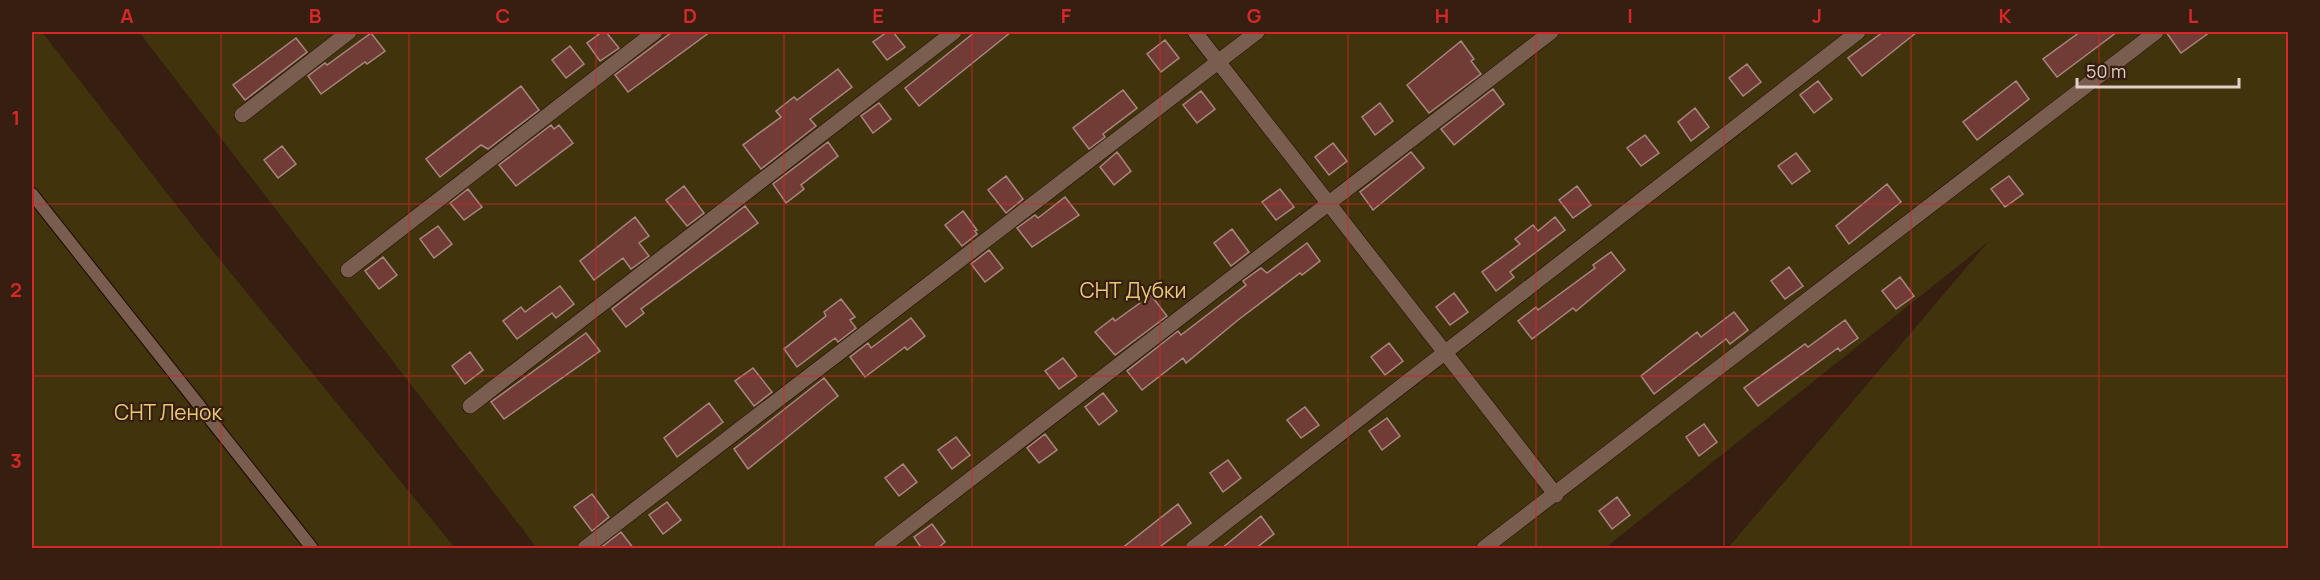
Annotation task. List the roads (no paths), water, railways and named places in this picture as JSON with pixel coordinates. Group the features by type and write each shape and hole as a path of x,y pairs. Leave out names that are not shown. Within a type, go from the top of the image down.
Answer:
{"street":[{"path":"242,115 349,32"},
{"path":"348,270 655,32"},
{"path":"470,406 954,32"},
{"path":"1195,32 1556,495"},
{"path":"585,549 1257,32"},
{"path":"882,549 1551,32"},
{"path":"1192,549 1858,32"},
{"path":"1484,549 2156,32"}],"lane":[{"path":"32,194 312,549"}],"park label":[{"name":"СНТ Дубки","path":"1133,290"},
{"name":"СНТ Ленок","path":"168,412"}]}
